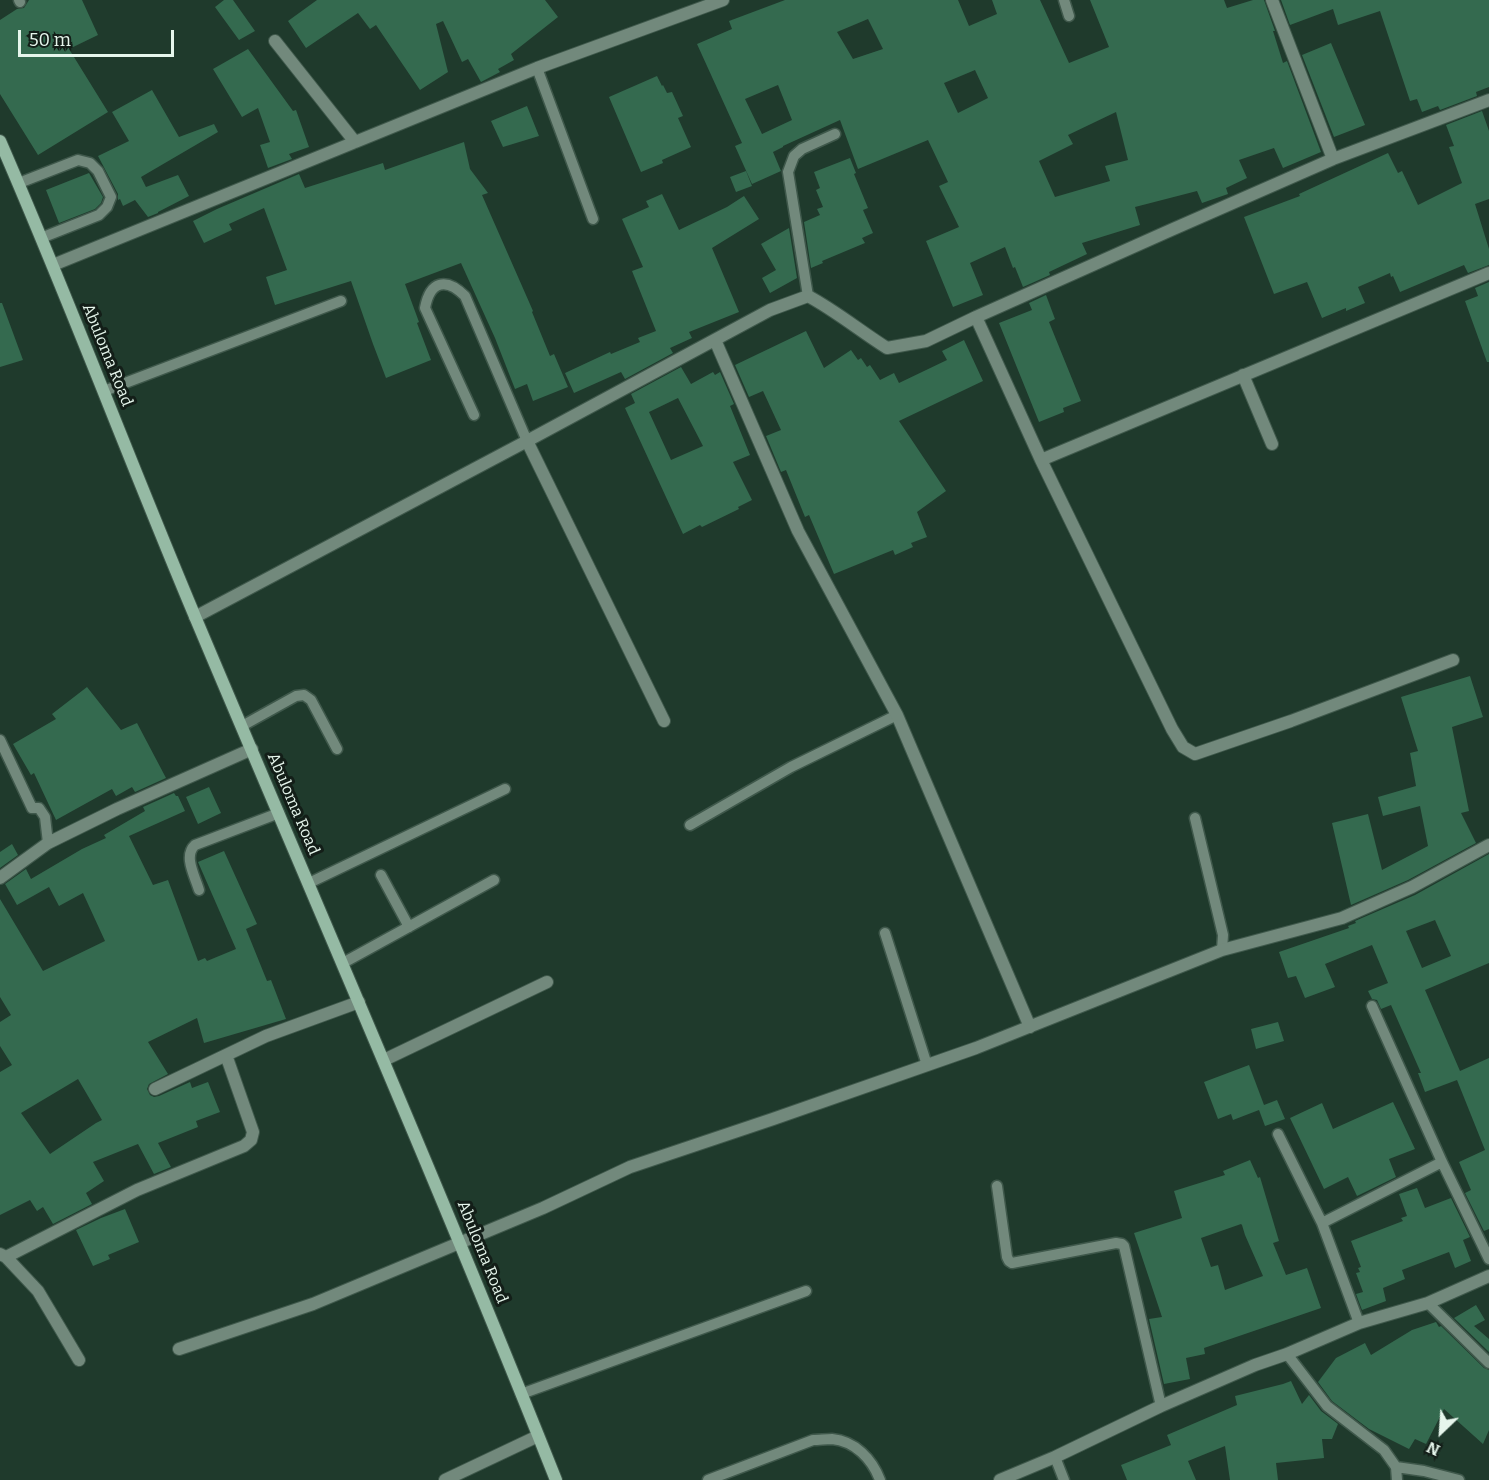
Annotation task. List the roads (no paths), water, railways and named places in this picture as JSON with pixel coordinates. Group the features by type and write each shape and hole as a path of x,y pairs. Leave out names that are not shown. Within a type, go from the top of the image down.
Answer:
{"street":[{"path":"53,265 537,68 700,4 723,0"},
{"path":"1272,0 1333,159"},
{"path":"275,41 355,142"},
{"path":"195,617 770,310 808,296 830,308 886,348 926,341 1333,159 1489,100"},
{"name":"Abuloma Road","path":"0,141 53,265 195,617 384,1060 556,1480"},
{"path":"1041,460 1489,273"},
{"path":"976,317 1041,460 1172,729 1183,747 1196,754 1453,660"},
{"path":"715,340 798,531 897,715 1030,1027"},
{"path":"1243,375 1272,444"},
{"path":"527,441 664,721"},
{"path":"0,878 48,843 117,809 252,749"},
{"path":"179,1349 313,1304 543,1208 630,1167 927,1065 1030,1027 1222,950 1342,918 1412,887 1489,845"},
{"path":"384,1060 547,982"},
{"path":"155,1089 266,1036 359,1002"},
{"path":"79,1359 38,1291 3,1255 137,1190 244,1146 251,1140 254,1132 226,1055"},
{"path":"1000,1480 1255,1365 1359,1323 1428,1302 1489,1276"},
{"path":"445,1480 538,1436"}],"lane":[{"path":"1064,0 1069,16"},
{"path":"537,68 593,219"},
{"path":"808,296 788,172 794,156 802,149 835,134"},
{"path":"19,183 78,160 90,163 98,171 111,197 107,207 99,215 41,238"},
{"path":"474,415 425,308 430,292 435,286 442,284 458,289 465,296 527,441"},
{"path":"104,391 341,301"},
{"path":"242,726 296,696 304,695 311,700 337,749"},
{"path":"690,825 791,767 897,715"},
{"path":"0,740 32,808 39,808 45,817 48,843"},
{"path":"309,883 505,789"},
{"path":"199,890 188,856 190,849 195,845 279,813"},
{"path":"1195,818 1223,935 1222,950"},
{"path":"381,875 409,927"},
{"path":"343,963 494,880"},
{"path":"885,933 927,1065"},
{"path":"1372,1006 1442,1162 1489,1259"},
{"path":"1278,1134 1322,1223 1359,1323"},
{"path":"1322,1223 1442,1162"},
{"path":"997,1186 1007,1257 1012,1263 1116,1243 1124,1246 1161,1406"},
{"path":"521,1394 806,1291"},
{"path":"1428,1302 1489,1363"},
{"path":"1287,1354 1327,1406 1384,1450 1396,1467 1397,1480"},
{"path":"708,1480 813,1440 831,1439 849,1443 867,1458 880,1480"},
{"path":"1055,1457 1064,1480"},
{"path":"1396,1467 1459,1480"}]}
